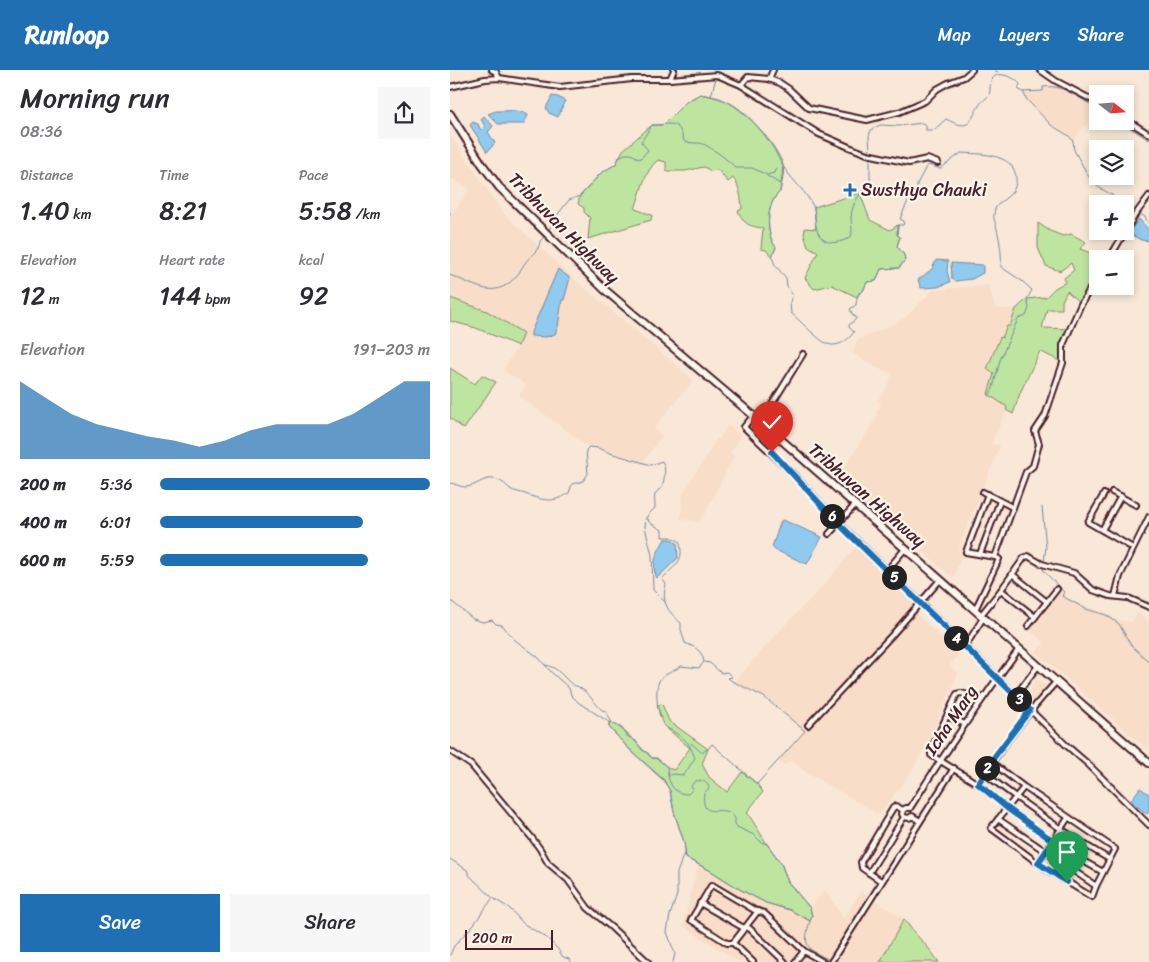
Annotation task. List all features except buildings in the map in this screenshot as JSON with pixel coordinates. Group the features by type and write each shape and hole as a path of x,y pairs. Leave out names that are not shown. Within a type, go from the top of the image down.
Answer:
{"highway":[{"name":"Tribhuvan Highway","path":"450,114 499,187 605,290 761,422 1149,763"}],"street":[{"path":"492,70 496,72 499,78"},
{"path":"670,79 674,70"},
{"path":"769,79 773,70"},
{"path":"741,85 748,78 769,79 789,89 809,108 867,120 899,112 925,100 937,89 964,77 972,70"},
{"path":"1040,70 1089,98"},
{"path":"1046,75 1049,70"},
{"path":"450,86 499,78 560,87 632,79 670,79 717,75 741,85 819,134 848,147 867,154 910,164 928,158 938,162"},
{"path":"1134,124 1149,134"},
{"path":"1114,250 1149,196"},
{"path":"965,647 980,615 998,559 995,557 1012,507 1026,472 1033,466 1039,444 1035,431 1045,416 1062,363 1063,345 1081,304 1089,291"},
{"path":"761,422 803,354"},
{"path":"754,416 744,427 789,470 839,524 920,604 1149,825"},
{"path":"983,492 1012,507"},
{"path":"1112,492 1136,505"},
{"path":"988,494 966,552 995,557"},
{"path":"1104,494 1088,522 1133,548"},
{"path":"1102,530 1121,496"},
{"path":"980,554 1000,501"},
{"path":"829,534 855,505"},
{"path":"1115,596 1120,576 1149,517"},
{"path":"887,570 905,549"},
{"path":"980,615 1024,558 1028,556 1044,564 1066,569 1074,573 1093,590 1128,598 1149,607"},
{"path":"1012,574 1047,602"},
{"path":"808,725 940,580"},
{"path":"1028,626 1057,589"},
{"path":"1001,590 1035,617"},
{"name":"Icha Marg","path":"910,808 940,760 1018,649"},
{"path":"1015,696 1038,666"},
{"path":"978,784 991,762 1030,710 1056,682"},
{"path":"982,699 959,693 956,696 931,752 933,756 978,784 1007,808 1074,856 1103,872"},
{"path":"947,716 965,724"},
{"path":"450,751 471,765 532,838 548,863 572,885 582,902 648,962"},
{"path":"991,762 1068,818 1115,849 1092,897 1038,863 990,828 1024,787"},
{"path":"832,960 954,768"},
{"path":"984,773 1015,798 1109,859"},
{"path":"881,881 861,867 861,862 893,808 896,806 903,810"},
{"path":"903,810 910,808 913,813 912,816"},
{"path":"869,873 904,817 902,814 903,810"},
{"path":"904,817 912,816 920,820"},
{"path":"1038,863 1068,818"},
{"path":"998,819 1045,853 1096,886"},
{"path":"758,911 733,943 727,944 692,922 692,918 700,903 712,885 764,913 804,952 823,962"},
{"path":"700,903 742,927 751,930 785,962"},
{"path":"733,943 753,962"},
{"path":"795,962 804,952"}],"shaded area":[{"path":"1056,81 1089,99 1089,121 1073,141 1069,136 1051,125 1026,99 1023,92 1043,91 1043,87 1054,86"},
{"path":"450,135 504,214 572,277 694,380 654,428 662,436 643,462 589,447 519,396 526,385 503,370 518,346 523,333 487,311 450,298 450,217 470,189 450,178"},
{"path":"989,285 995,308 1016,309 1010,327 1002,338 1000,337 987,368 995,374 989,388 1008,407 991,444 1000,446 959,548 963,550 954,579 838,477 878,415 876,413 881,403 877,401 886,389 892,374 875,367 853,353 857,340 906,317 933,290"},
{"path":"728,425 742,436 730,453 734,456 705,514 698,522 680,519 683,493"},
{"path":"859,543 920,603 914,611 959,655 950,665 958,674 929,741 911,772 880,815 807,773 791,760 785,765 778,761 804,731 764,697 734,682 821,588"},
{"path":"1058,589 1069,599 1107,613 1118,620 1132,622 1137,612 1149,622 1149,751 1036,652 1044,643 1027,628"},
{"path":"1035,677 1049,689 1030,710 1026,706"},
{"path":"698,864 766,903 790,910 810,921 812,912 810,908 825,890 844,919 861,891 904,919 880,962 739,962 683,926"}],"green space":[{"path":"700,94 711,96 737,107 761,130 780,157 783,165 783,179 780,192 772,203 769,219 770,235 776,247 772,257 766,250 761,249 763,228 748,224 738,211 742,209 741,196 733,178 728,182 718,170 711,171 704,167 685,171 666,171 666,162 658,160 646,176 635,209 652,215 651,220 588,239 590,218 584,212 584,208 578,204 580,196 601,173 616,164 623,150 652,125 663,125 686,102"},
{"path":"860,193 870,220 890,230 898,225 897,234 900,237 897,246 904,255 905,260 899,268 881,269 876,281 867,282 863,291 857,297 832,285 814,289 805,278 818,252 808,246 804,235 805,228 816,229 814,207"},
{"path":"1038,223 1050,231 1063,236 1071,234 1086,242 1080,249 1089,252 1089,290 1081,304 1067,291 1062,301 1062,309 1047,309 1042,328 1070,329 1063,345 1063,363 1040,351 1020,393 1013,414 1006,410 1007,407 988,394 994,374 987,369 1000,337 1002,338 1007,326 1010,326 1016,309 1027,299 1046,297 1055,288 1066,282 1064,278 1074,270 1071,263 1060,271 1046,266 1038,248"},
{"path":"450,298 487,311 523,333 518,346 476,328 450,321"},
{"path":"450,368 475,384 482,375 496,382 464,429 450,418"},
{"path":"662,704 669,721 708,749 702,764 709,777 727,792 742,772 757,784 763,792 747,812 781,863 788,882 810,908 812,916 810,921 790,910 766,903 686,858 684,842 674,812 670,791 664,781 628,748 609,727 609,722 619,727 652,758 674,770 690,748 664,726 657,705"},
{"path":"904,919 931,951 939,962 880,962"}],"water":[{"path":"552,96 565,101 558,117 549,113 546,108"},
{"path":"496,111 517,111 528,115 524,124 498,124 488,114"},
{"path":"484,116 493,126 488,132 495,143 487,152 470,125 473,122 478,124 482,130 485,127 481,119"},
{"path":"1139,219 1149,230 1149,241 1134,236 1134,225"},
{"path":"936,260 948,261 947,271 950,282 938,287 921,288 918,280 932,269"},
{"path":"951,263 983,265 983,273 972,279 955,281 952,279"},
{"path":"558,269 570,278 564,300 562,300 558,327 555,334 546,337 531,336 531,332"},
{"path":"783,520 822,537 807,564 772,547"},
{"path":"665,539 671,539 677,543 678,558 657,578 654,568 655,563"},
{"path":"1140,788 1149,794 1149,812 1147,814 1131,800"}],"waterway":[{"path":"711,96 716,78 713,70"},
{"path":"994,70 998,72"},
{"path":"870,153 869,136 871,130 880,125 898,126 922,123 926,125 926,130 934,130 946,119 960,125 965,125 971,120 980,104 989,95 992,79 998,75 1006,75 1014,79 1020,84 1018,89 1023,92 1043,91 1043,87 1058,88 1072,93 1089,103"},
{"path":"1023,92 1027,100 1051,125 1069,136 1073,141 1074,150 1089,177 1098,187 1112,195"},
{"path":"663,125 686,102 700,94 719,98 733,105 748,117 766,137 788,174 813,206 820,236 830,242 839,242 851,237 853,207 870,182 870,157"},
{"path":"548,232 555,218 569,200 580,196 601,173 616,164 619,157 631,154 640,159 648,150 641,142 652,125 673,124 679,129 684,141 701,143 707,146 736,168 752,168 767,175 774,173 776,168"},
{"path":"1133,130 1149,140"},
{"path":"783,167 780,192 772,203 769,219 770,235 776,247 772,257 775,265 786,278 787,286 792,294 790,303 791,313 822,340 835,345 845,341 854,332 849,325 856,317 850,309 856,305 858,296 863,291 867,282 876,281 881,269 899,268 905,260 904,255 897,246 900,237 897,235 898,225 903,225 904,221 900,219 907,203 917,193 917,184 926,167 929,165 940,169 961,153 992,156 1010,164 1015,172 1015,186 1011,194 996,207 994,216 1000,248 1001,267 1032,290 1027,299 1029,308 1026,316 1018,319 1000,360 989,396"},
{"path":"767,176 780,184"},
{"path":"1134,210 1145,217 1149,224"},
{"path":"450,275 486,289 502,287 511,282 519,273 546,235"},
{"path":"450,483 465,487 486,479 494,479 505,484 513,491 553,500 569,493 572,484 583,481 588,474 586,450 589,447 598,448 651,465 662,461 665,471 662,488 655,494 655,508 647,516 649,522 662,530 662,537 671,537 679,541 681,548 680,559 662,579 666,584 665,602 672,615 681,623 685,643 698,650 704,662 699,668 681,666 663,676 659,681 657,704 662,722 665,727 685,740 695,758 684,775 672,774 668,776 669,780 675,790 684,794 688,794 693,789 691,786 695,781 706,782 709,788 704,793 707,809 729,812 735,818 737,827 767,844 781,863 788,882 810,908 812,916 810,921"},
{"path":"1042,507 1046,547 1043,570 1064,592 1062,596 1086,609 1106,615 1119,624 1131,645 1149,662"},
{"path":"646,517 645,527 652,555 653,590 665,602"},
{"path":"450,600 473,619 483,622 492,620 496,624 502,625 515,640 538,657 569,688 571,695 579,703 609,722 609,727 628,748 664,780 670,791 674,812 684,842 686,858 766,903 790,910 810,921 807,937 808,946 811,950 830,960"},
{"path":"691,743 701,752 708,749 712,744 757,784 805,731 764,697 732,681 728,678 732,677 727,672 721,673 710,663 705,662"},
{"path":"545,665 560,673 569,682 586,693 602,710 606,711 612,723 622,728 627,736 636,741 642,750 652,758 657,758 667,767 668,776"},
{"path":"673,962 675,954 667,932 670,915 677,895 677,873 684,853"},
{"path":"450,859 467,870 470,876 493,898 509,908 524,924 547,938 563,957 571,962"},
{"path":"450,955 454,946 474,924 492,899"}],"place":[{"name":"Swsthya Chauki","path":"850,190"}],"route":[{"path":"772,452 839,524 1030,710 1002,745 978,784 1007,808 1053,841 1038,863 1067,882"}]}
